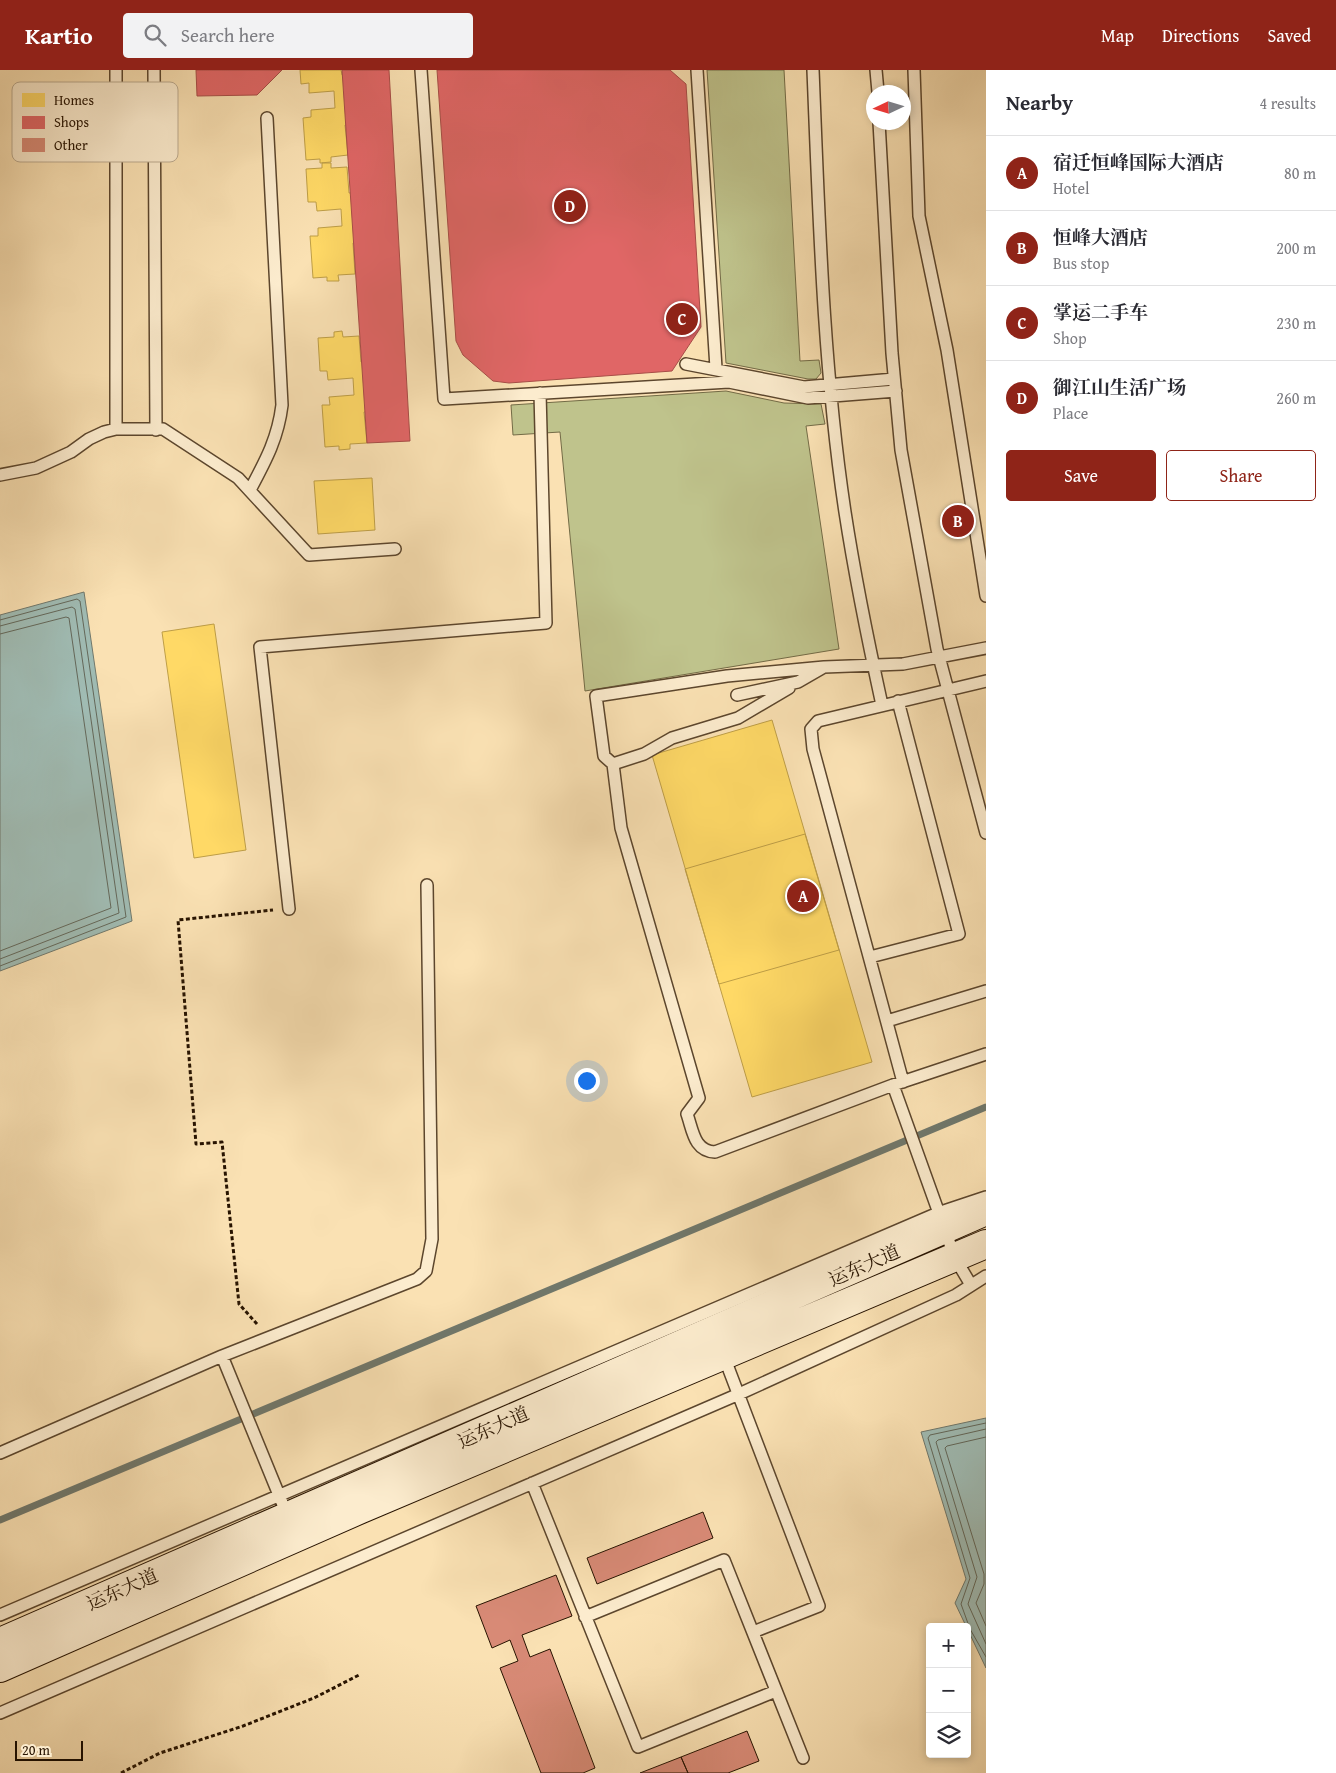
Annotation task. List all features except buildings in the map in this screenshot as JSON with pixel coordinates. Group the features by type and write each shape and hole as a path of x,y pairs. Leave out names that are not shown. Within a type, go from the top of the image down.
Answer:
{"main road":[{"name":"运东大道","path":"0,1642 284,1506 714,1331 942,1221 986,1212"},
{"name":"运东大道","path":"0,1668 359,1510 724,1357 986,1244"}],"lane":[{"path":"421,70 444,399 728,382 795,396 832,391 894,378"},
{"path":"697,70 716,368"},
{"path":"813,70 822,280 845,511 882,705"},
{"path":"876,70 877,85"},
{"path":"914,70 919,216 947,350 986,596"},
{"path":"250,490 270,453 279,429 282,404 267,118"},
{"path":"879,130 894,378 903,459 940,659 986,833"},
{"path":"116,162 116,429"},
{"path":"155,162 156,430"},
{"path":"686,364 716,368 790,385 832,391 896,391"},
{"path":"289,909 260,647 546,624 540,393"},
{"path":"0,475 36,468 71,452 90,438 116,429 162,429 238,478 309,555 395,549"},
{"path":"986,648 940,659 904,664 824,667 727,676 596,696 604,756 613,764 621,828 699,1098 687,1114 697,1144 705,1151 715,1152 898,1083 986,1054"},
{"path":"613,764 644,754 672,738 738,718 824,667"},
{"path":"971,1286 955,1258 902,1112 888,1021 810,738 811,729 818,721 986,681"},
{"path":"737,695 798,682"},
{"path":"870,957 959,934 898,701"},
{"path":"0,1453 222,1356 417,1280 426,1270 432,1239 427,885"},
{"path":"888,1021 986,991"},
{"path":"0,1615 284,1506 942,1221 986,1197"},
{"path":"0,1713 739,1394 956,1294 986,1276"},
{"path":"714,1331 819,1606 753,1632"},
{"path":"222,1356 284,1506"},
{"path":"532,1483 638,1746 776,1691"},
{"path":"585,1617 724,1560 803,1758"}],"path":[{"path":"268,1338 239,1304 222,1142 196,1144 178,920 289,909"},
{"path":"121,1773 160,1753 243,1726 314,1698 359,1675"}],"green space":[{"path":"707,70 784,70 800,361 819,360 821,373 816,379 726,363"},
{"path":"726,391 784,403 821,404 825,424 806,426 839,649 585,691 560,432 513,435 511,405"}],"water":[{"path":"84,592 132,921 0,971 0,615"},
{"path":"986,1418 986,1668 971,1637 971,1623 965,1623 955,1603 966,1579 921,1432"}],"waterway":[{"path":"0,1520 986,1107"}],"place":[{"name":"御江山生活广场","path":"570,206"},
{"name":"掌运二手车","path":"682,319"},
{"name":"恒峰大酒店","path":"958,521"},
{"name":"宿迁恒峰国际大酒店","path":"803,896"}]}
